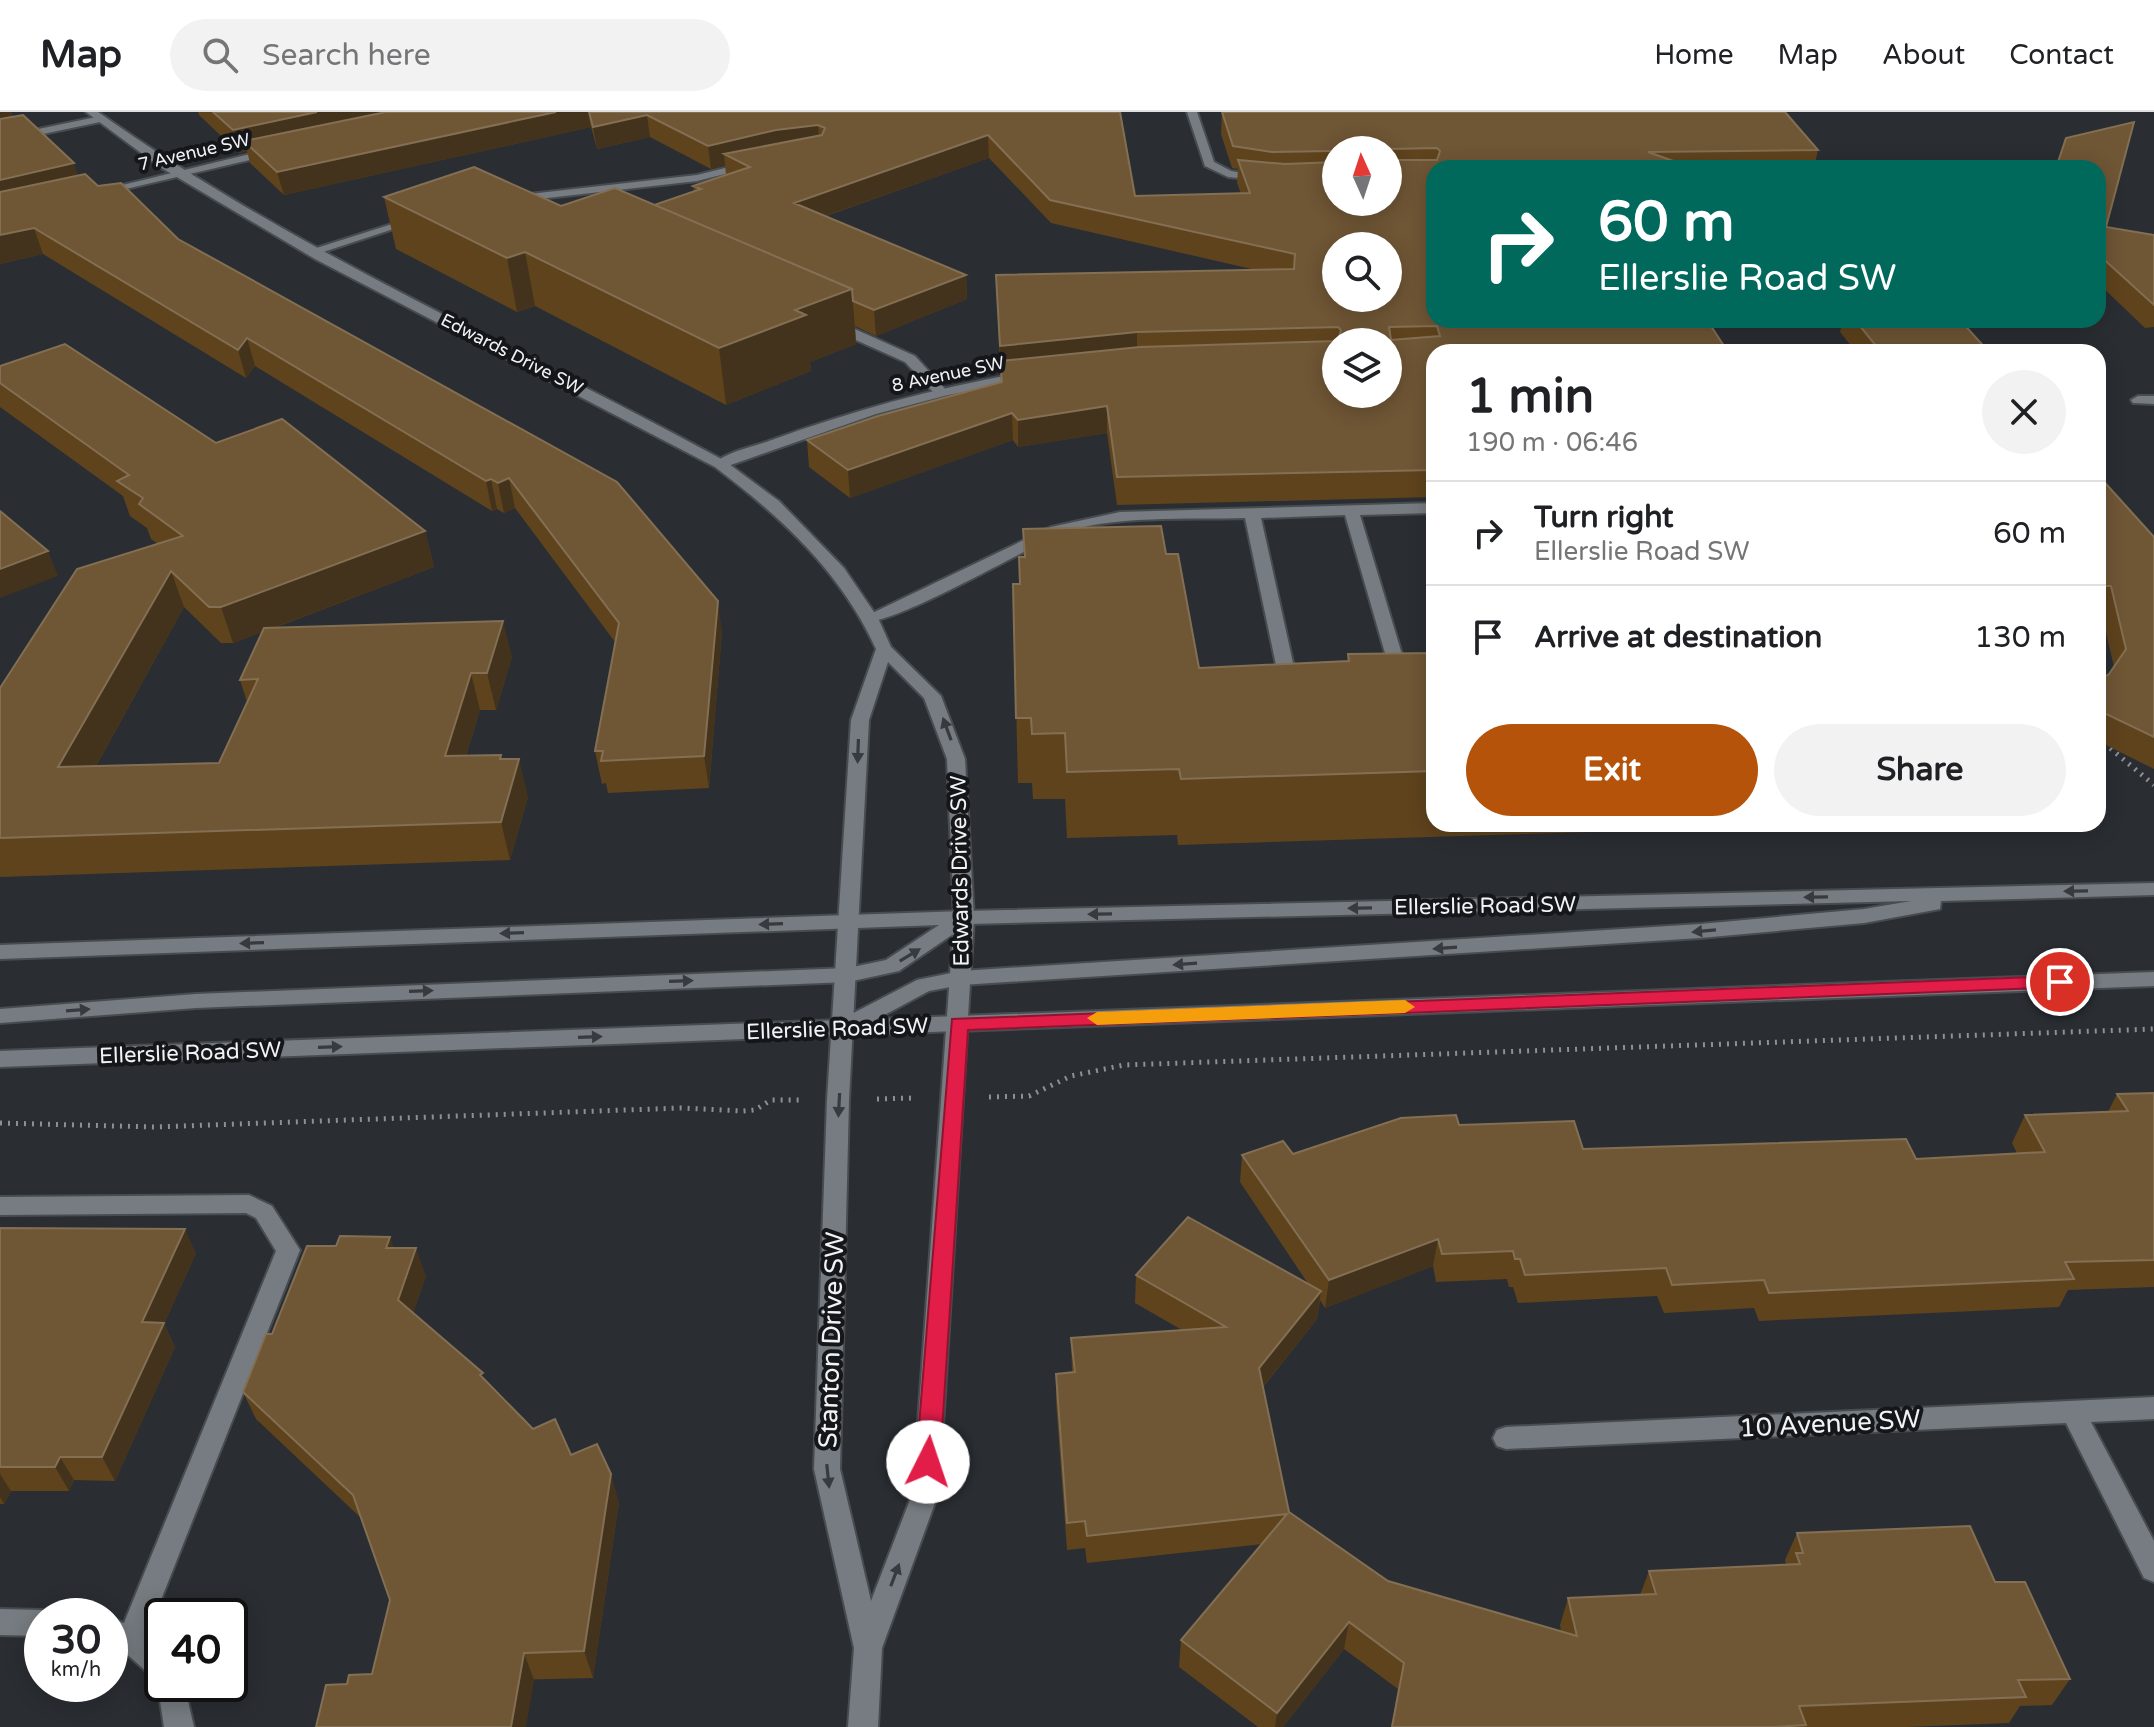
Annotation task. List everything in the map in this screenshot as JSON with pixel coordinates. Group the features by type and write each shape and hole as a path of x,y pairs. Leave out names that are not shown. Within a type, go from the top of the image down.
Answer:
{"street":[{"path":"1192,112 1205,158 1217,170 1271,179"},
{"path":"0,140 96,116"},
{"name":"Edwards Drive SW","path":"96,116 182,173 313,251 720,464 808,535 838,571 870,618 884,649 932,696 950,738 956,759 964,918 959,1023"},
{"name":"7 Avenue SW","path":"93,194 283,149"},
{"path":"500,200 697,178 765,161"},
{"path":"541,196 569,209"},
{"path":"313,251 427,216"},
{"path":"825,321 910,359 940,391"},
{"name":"8 Avenue SW","path":"720,464 852,416 940,391 1041,374"},
{"path":"2138,400 2154,400"},
{"path":"870,618 926,595 1056,530 1120,517 1146,522 1252,513 1426,508"},
{"path":"1351,510 1396,661 1374,679 1361,680"},
{"path":"1252,513 1285,665 1309,680 1322,680"},
{"path":"845,1027 860,720 884,649"},
{"name":"Ellerslie Road SW","path":"0,952 849,921 2154,889"},
{"path":"845,1027 889,1000 924,985 961,978 1700,931 1864,916 2004,892"},
{"path":"0,1016 212,1000 848,975 892,966 964,918"},
{"name":"Ellerslie Road SW","path":"0,1059 2154,979"},
{"name":"Stanton Drive SW","path":"868,1648 926,1492 959,1023"},
{"name":"Stanton Drive SW","path":"845,1027 838,1100 827,1469 868,1648 863,1727"},
{"path":"0,1206 249,1204 264,1212 288,1250 128,1619"},
{"name":"10 Avenue SW","path":"1506,1438 2154,1408"},
{"path":"2073,1412 2154,1569"},
{"path":"0,1622 24,1623"},
{"path":"128,1641 144,1654"},
{"path":"174,1702 179,1727"}],"path":[{"path":"2106,745 2154,785"},
{"path":"0,1123 154,1127 681,1108 743,1111 755,1110 771,1100 1029,1096 1071,1076 1124,1065 2154,1029"}],"building":[{"path":"213,112 317,112 233,130"},
{"path":"386,112 556,112 277,172 244,141"},
{"path":"589,112 1120,112 1135,196 1250,193 1238,160 1285,164 1322,163 1322,216 1402,216 1402,160 1426,160 1426,326 1137,332 1000,346 996,275 1294,269 1295,254 1050,200 988,135 794,203 966,275 874,310 853,301 852,289 654,205 701,189 693,186 750,167 724,154 822,135 825,128 818,125 776,130 708,146 647,115 593,127"},
{"path":"1222,112 1785,112 1818,150 1648,152 1670,160 1437,160 1440,151 1437,148 1402,149 1402,136 1322,136 1322,151 1272,152 1233,146"},
{"path":"23,115 74,163 0,180 0,119"},
{"path":"2134,122 2106,227 2106,160 2059,160 2066,138"},
{"path":"474,167 561,206 615,188 852,289 795,310 806,315 719,348 525,252 507,258 384,197"},
{"path":"85,174 98,186 121,183 178,239 617,482 718,601 704,756 601,761 603,751 595,751 619,623 509,478 498,483 491,479 486,481 247,338 238,350 34,228 0,235 0,192"},
{"path":"2106,227 2154,235 2154,305 2106,261"},
{"path":"1438,328 1712,328 1723,344 1426,344 1426,470 1117,477 1107,406 1018,420 1012,413 848,470 807,440 878,416 1002,382 1000,361 1140,347 1322,341 1322,408 1402,408 1402,339 1440,336"},
{"path":"1862,328 1967,328 1982,344 1874,344"},
{"path":"65,344 216,443 282,419 425,531 221,607 209,607 171,571 58,767 219,763 258,679 240,680 264,628 503,621 487,673 471,673 445,756 501,755 500,759 519,759 501,822 0,838 0,688 77,569 183,536 139,504 143,498 117,481 129,475 0,383 0,366"},
{"path":"2106,484 2154,537 2154,737 2106,714 2106,676 2126,649 2111,586 2106,586"},
{"path":"0,511 48,551 0,569"},
{"path":"1161,526 1166,554 1178,554 1199,668 1349,661 1348,654 1426,653 1426,771 1181,779 1179,769 1067,772 1065,733 1032,734 1031,718 1016,718 1013,584 1020,584 1019,557 1025,557 1023,529"},
{"path":"2154,1093 2154,1260 2065,1262 2074,1279 1769,1293 1764,1280 1672,1285 1666,1268 1525,1275 1520,1259 1515,1259 1513,1251 1442,1254 1438,1239 1329,1280 1242,1155 1283,1141 1293,1154 1401,1118 1456,1115 1459,1125 1574,1121 1583,1149 1906,1139 1916,1159 2045,1152 2025,1115 2128,1111 2117,1094"},
{"path":"1188,1217 1321,1291 1259,1368 1289,1512 1388,1581 1577,1636 1568,1598 1656,1594 1649,1571 1800,1564 1796,1553 1803,1553 1797,1533 1970,1526 1995,1582 2025,1582 2070,1679 2018,1680 2026,1697 1799,1706 1806,1725 1392,1727 1404,1663 1349,1622 1277,1713 1181,1640 1287,1514 1087,1536 1085,1521 1067,1523 1056,1374 1075,1372 1071,1338 1226,1327 1136,1275"},
{"path":"0,1228 185,1229 142,1322 164,1323 102,1457 60,1457 55,1467 0,1467"},
{"path":"340,1236 390,1237 386,1248 416,1248 398,1300 483,1373 480,1375 533,1429 555,1419 571,1455 597,1444 611,1474 584,1651 524,1653 511,1727 316,1727 326,1685 347,1684 349,1675 372,1674 390,1600 353,1495 243,1392 266,1334 272,1334 307,1246 336,1246"}],"slow traffic":[{"path":"1097,1018 1405,1007"}],"route":[{"path":"928,1462 959,1023 2060,982"}]}
